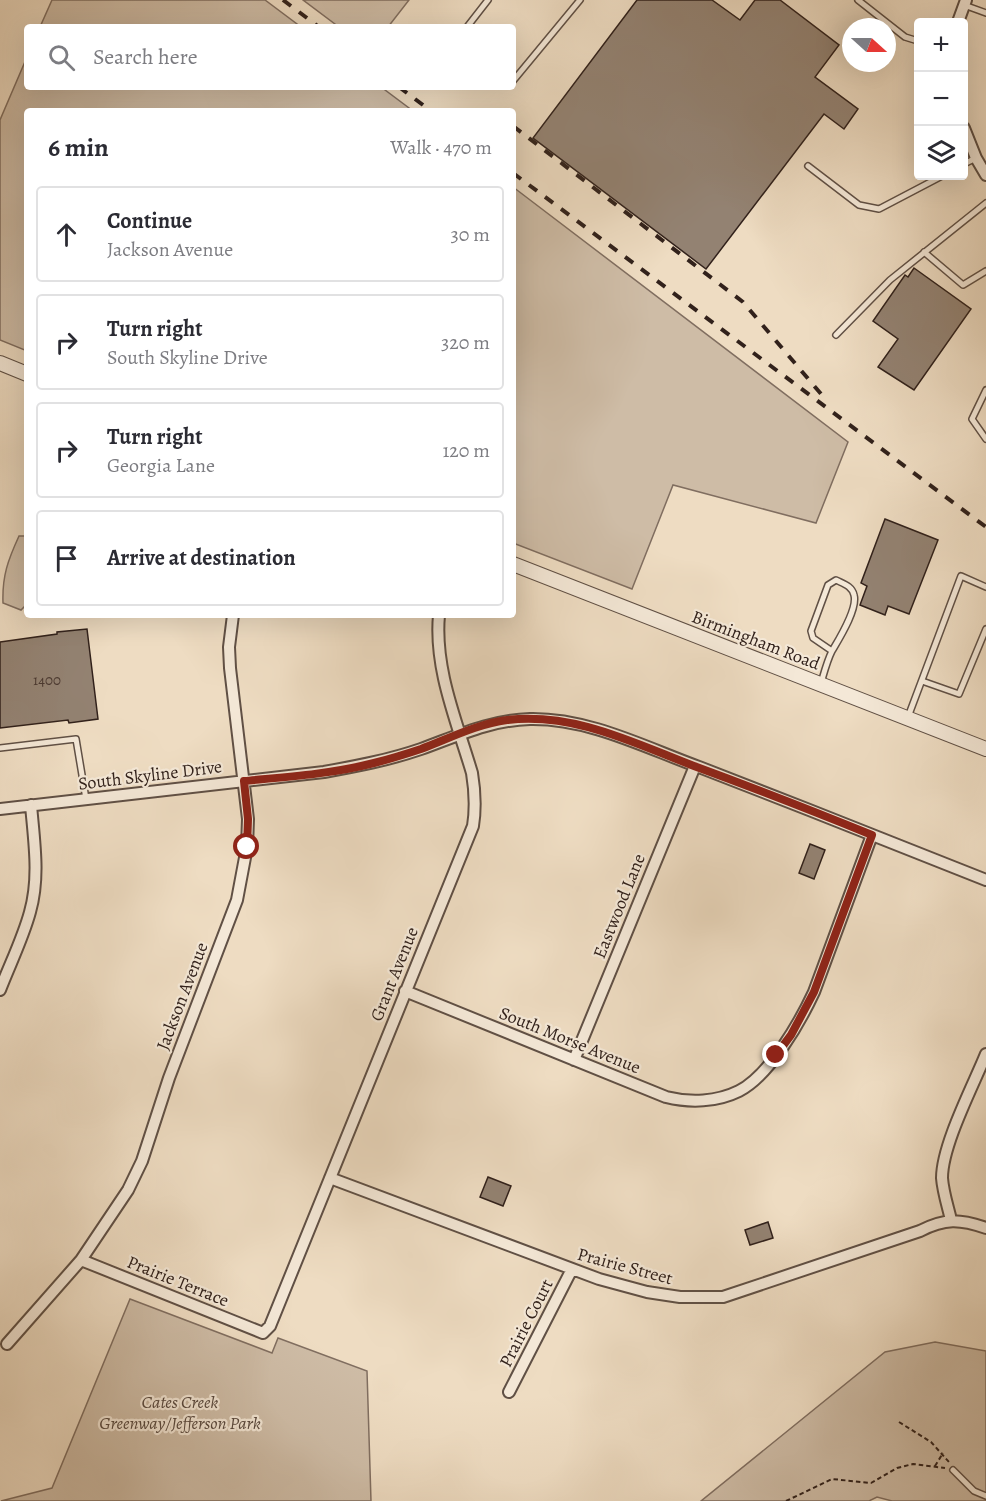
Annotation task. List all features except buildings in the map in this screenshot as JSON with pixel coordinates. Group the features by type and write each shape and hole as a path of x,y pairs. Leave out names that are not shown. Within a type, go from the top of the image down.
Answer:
{"street":[{"path":"959,18 965,3"},
{"path":"968,140 986,175"},
{"path":"0,363 24,373"},
{"name":"Birmingham Road","path":"516,565 986,749"},
{"name":"Jackson Avenue","path":"7,1344 81,1260 122,1200 142,1161 169,1078 237,900 247,847 248,819 230,668 229,647 233,618"},
{"name":"Grant Avenue","path":"264,1333 270,1326 473,826 476,808 475,790 441,668 438,644 439,618"},
{"name":"South Skyline Drive","path":"0,809 324,772 372,763 420,749 485,724 530,719 574,723 607,732 986,880"},
{"name":"Eastwood Lane","path":"574,1060 695,766"},
{"path":"0,990 30,912 34,890 36,857 31,805"},
{"name":"South Morse Avenue","path":"405,991 666,1097 695,1101 727,1095 741,1090 760,1074 791,1035 804,1014 872,835"},
{"path":"986,1054 958,1119 946,1156 942,1178 951,1220 986,1228"},
{"name":"Prairie Street","path":"330,1178 599,1279 663,1296 723,1297 920,1231 936,1223 951,1220"},
{"name":"Prairie Terrace","path":"81,1260 264,1333"},
{"name":"Prairie Court","path":"509,1392 572,1269"}],"lane":[{"path":"469,24 488,0"},
{"path":"516,77 580,0"},
{"path":"858,0 905,37 914,40"},
{"path":"965,3 986,13"},
{"path":"968,162 976,158"},
{"path":"807,166 859,205 879,209 934,180"},
{"path":"836,335 890,280 986,203"},
{"path":"924,252 963,285 986,271"},
{"path":"986,390 972,419 986,439"},
{"path":"908,718 961,576 986,587"},
{"path":"820,684 832,651 840,640 855,598 853,591 847,585 836,580 828,585 811,632 813,638 832,651"},
{"path":"921,681 959,694 986,629"},
{"path":"0,748 76,739 86,799"},
{"path":"954,1470 974,1491 986,1496"}],"path":[{"path":"899,1422 918,1432 943,1453 954,1470"},
{"path":"935,1466 943,1453"},
{"path":"786,1501 832,1479 871,1483 897,1468 913,1464 954,1470"}],"green space":[{"path":"52,0 265,0 297,24 41,24"},
{"path":"303,0 409,0 390,24 335,24"},
{"path":"24,64 24,90 385,90 409,108 24,108 24,350 0,340 0,120"},
{"path":"516,189 848,442 816,523 673,485 632,589 516,544"},
{"path":"19,536 24,536 24,607 21,610 3,603 6,568"},
{"name":"Cates Creek Greenway/Jefferson Park","path":"130,1299 272,1353 278,1338 367,1371 371,1501 1,1501 52,1488"},
{"path":"935,1342 986,1351 986,1501 892,1501 877,1497 869,1501 701,1501 885,1352"}],"railway":[{"path":"283,0 315,24"},
{"path":"403,90 427,108"},
{"path":"516,128 743,302 827,401"},
{"path":"516,175 986,527"}],"route":[{"path":"247,847 248,819 244,781 324,772 372,763 420,749 485,724 507,720 552,720 607,732 786,800 872,835 814,992 804,1014 776,1055"}]}
